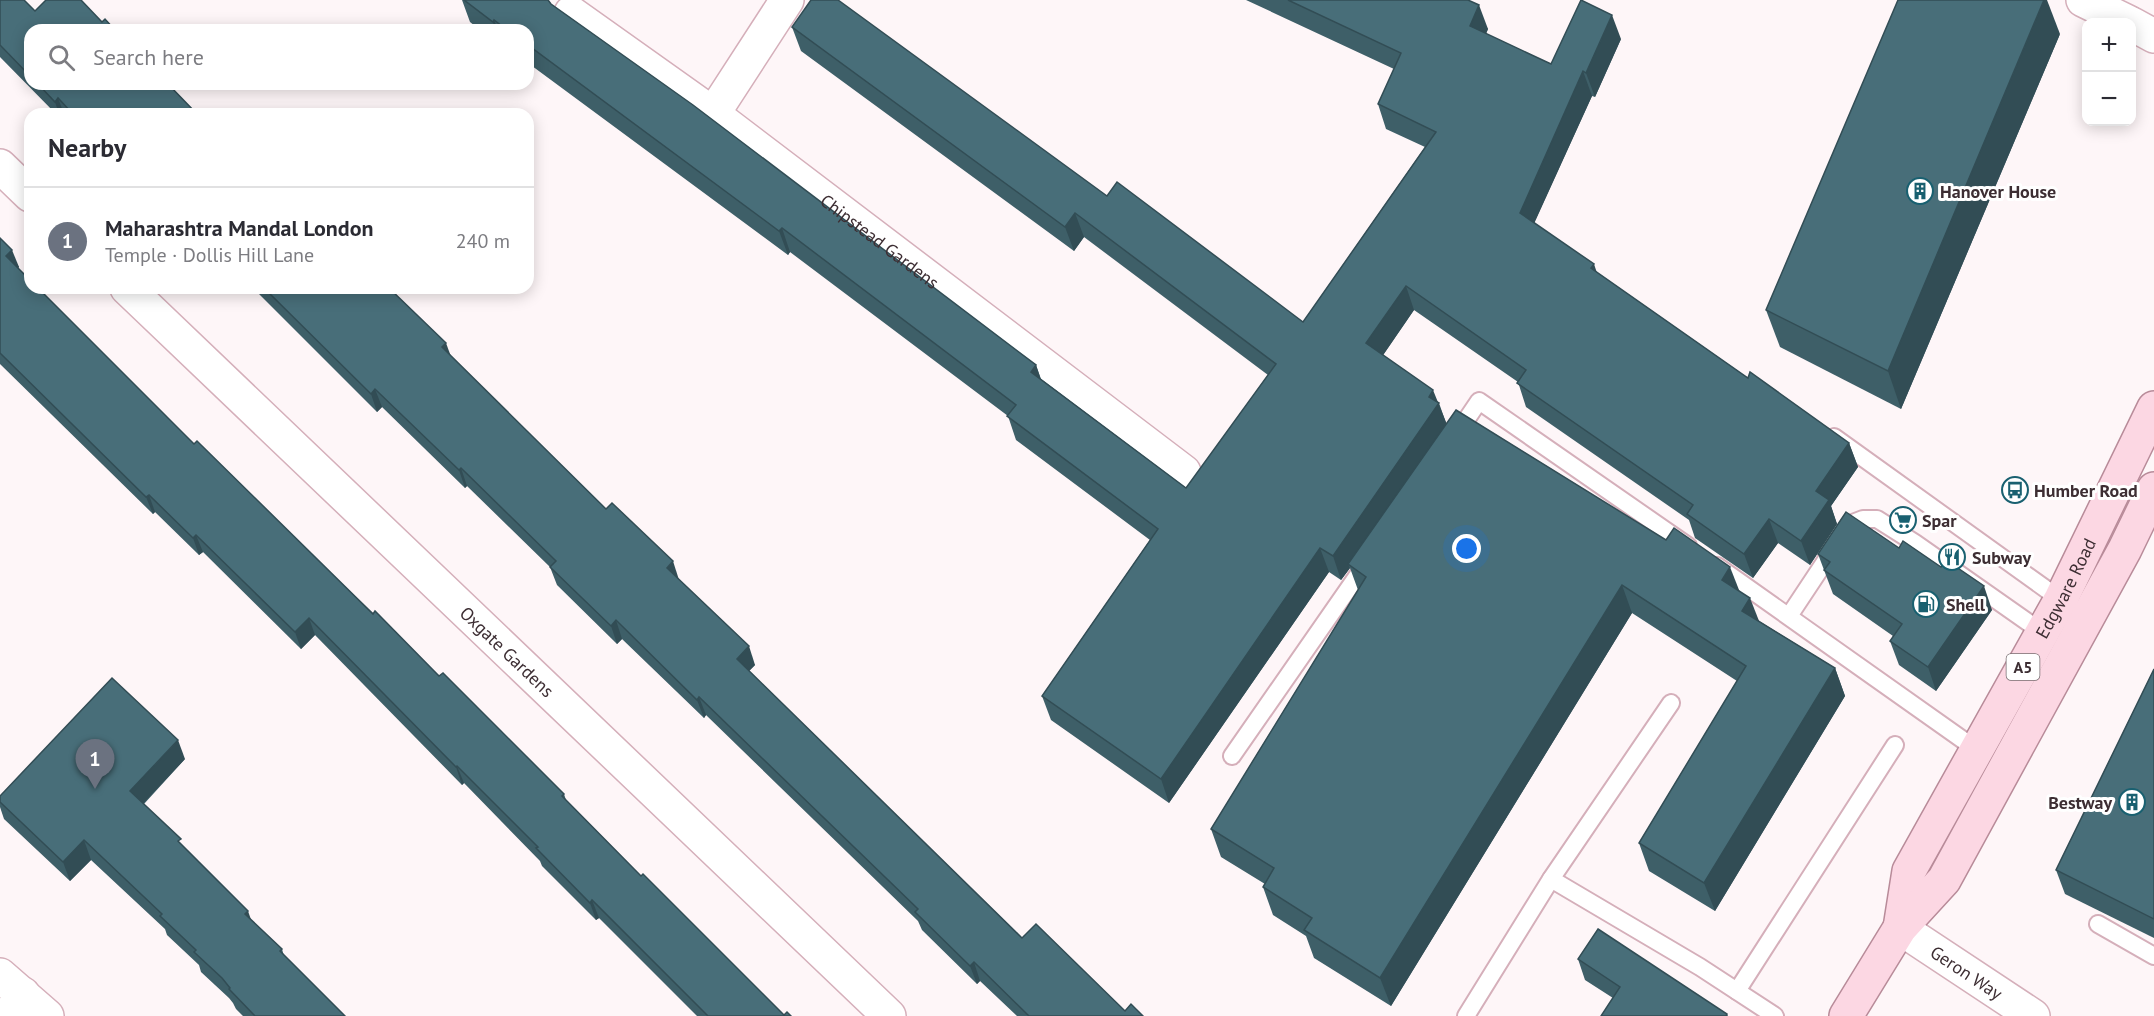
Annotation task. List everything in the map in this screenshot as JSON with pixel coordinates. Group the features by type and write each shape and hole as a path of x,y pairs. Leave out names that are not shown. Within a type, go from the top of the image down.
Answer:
{"main road":[{"name":"Edgware Road","path":"1900,928 1909,871 2061,600 2154,408"},
{"name":"Edgware Road","path":"1846,1016 1900,928 1944,880 2125,549 2154,489"}],"street":[{"path":"713,114 787,0"},
{"path":"2083,0 2120,18"},
{"name":"Chipstead Gardens","path":"571,13 713,114 1184,472"},
{"path":"2136,26 2154,36"},
{"path":"0,166 24,189"},
{"name":"Oxgate Gardens","path":"133,294 889,1016"},
{"name":"Geron Way","path":"1900,928 2033,1016"},
{"path":"10,995 47,1016"}],"lane":[{"path":"1446,449 1479,401 2005,769"},
{"path":"1822,429 2087,617"},
{"path":"1789,616 1850,524 1863,519 1877,519 2069,651"},
{"path":"1232,756 1379,545"},
{"path":"1466,1016 1551,879 1671,704"},
{"path":"1737,991 1895,745"},
{"path":"1551,879 1700,966 1775,1016"},
{"path":"2098,924 2154,956"}],"building":[{"path":"0,0 24,0 35,11 46,0 81,0 102,22 105,19 110,24 24,24 24,70 0,45"},
{"path":"464,0 548,0 693,105 1036,365 1031,372 1186,488 1276,364 1075,213 1065,227 792,27 811,0 838,0 1107,196 1117,182 1303,322 1436,132 1378,104 1401,53 1288,0 1468,0 1479,5 1470,26 1551,64 1581,0 1612,15 1586,73 1583,71 1520,213 1594,264 1591,268 1748,378 1750,372 1849,443 1816,491 1829,500 1801,541 1769,519 1744,554 1687,514 1693,505 1517,383 1526,370 1406,286 1366,343 1433,390 1429,397 1439,403 1333,556 1320,548 1161,779 1042,696 1158,529 1007,416 1016,405 782,228 779,231 534,49 534,24 499,24 494,20 493,22"},
{"name":"Hanover House","path":"1898,0 2044,0 1888,371 1766,310"},
{"path":"44,90 174,90 191,108 67,108 58,98 55,102"},
{"path":"0,238 12,250 6,256 24,274 24,294 44,294 194,444 197,441 373,614 375,611 439,676 443,673 564,794 562,796 641,876 643,874 784,1015 787,1012 791,1016 708,1016 592,900 590,903 536,848 538,847 309,618 295,632 196,535 193,538 149,495 146,497 0,353"},
{"path":"270,294 395,294 446,343 442,347 606,509 612,503 673,561 667,568 749,646 737,659 1022,938 1036,924 1125,1011 1131,1004 1143,1016 1029,1016 974,962 970,966 915,912 918,909 699,697 697,700 616,620 611,626 550,567 556,561 461,468 459,470 375,389 371,394"},
{"path":"1456,410 1666,540 1674,528 1730,567 1722,580 1750,598 1742,611 1835,668 1704,883 1639,843 1746,666 1622,585 1380,978 1304,930 1312,918 1263,887 1274,868 1211,829 1366,577 1348,564"},
{"path":"1846,512 1899,548 1903,541 1941,567 1946,560 1984,586 1928,667 1890,641 1902,624 1824,570 1830,562 1818,554"},
{"name":"Bestway","path":"2154,669 2154,919 2056,870"},
{"path":"112,678 178,740 130,791 181,839 178,841 248,911 245,914 282,949 280,951 345,1016 255,1016 229,989 222,978 194,952 196,950 160,916 162,914 84,840 63,862 0,802 0,796"},
{"path":"1598,929 1727,1014 1726,1016 1601,1016 1620,987 1578,959"}],"place":[{"name":"Hanover House","path":"1920,191"},
{"name":"Humber Road","path":"2015,490"},
{"name":"Spar","path":"1903,520"},
{"name":"Subway","path":"1952,557"},
{"name":"Shell","path":"1926,604"},
{"name":"Maharashtra Mandal London","path":"95,789"},
{"name":"Bestway","path":"2132,802"}]}
